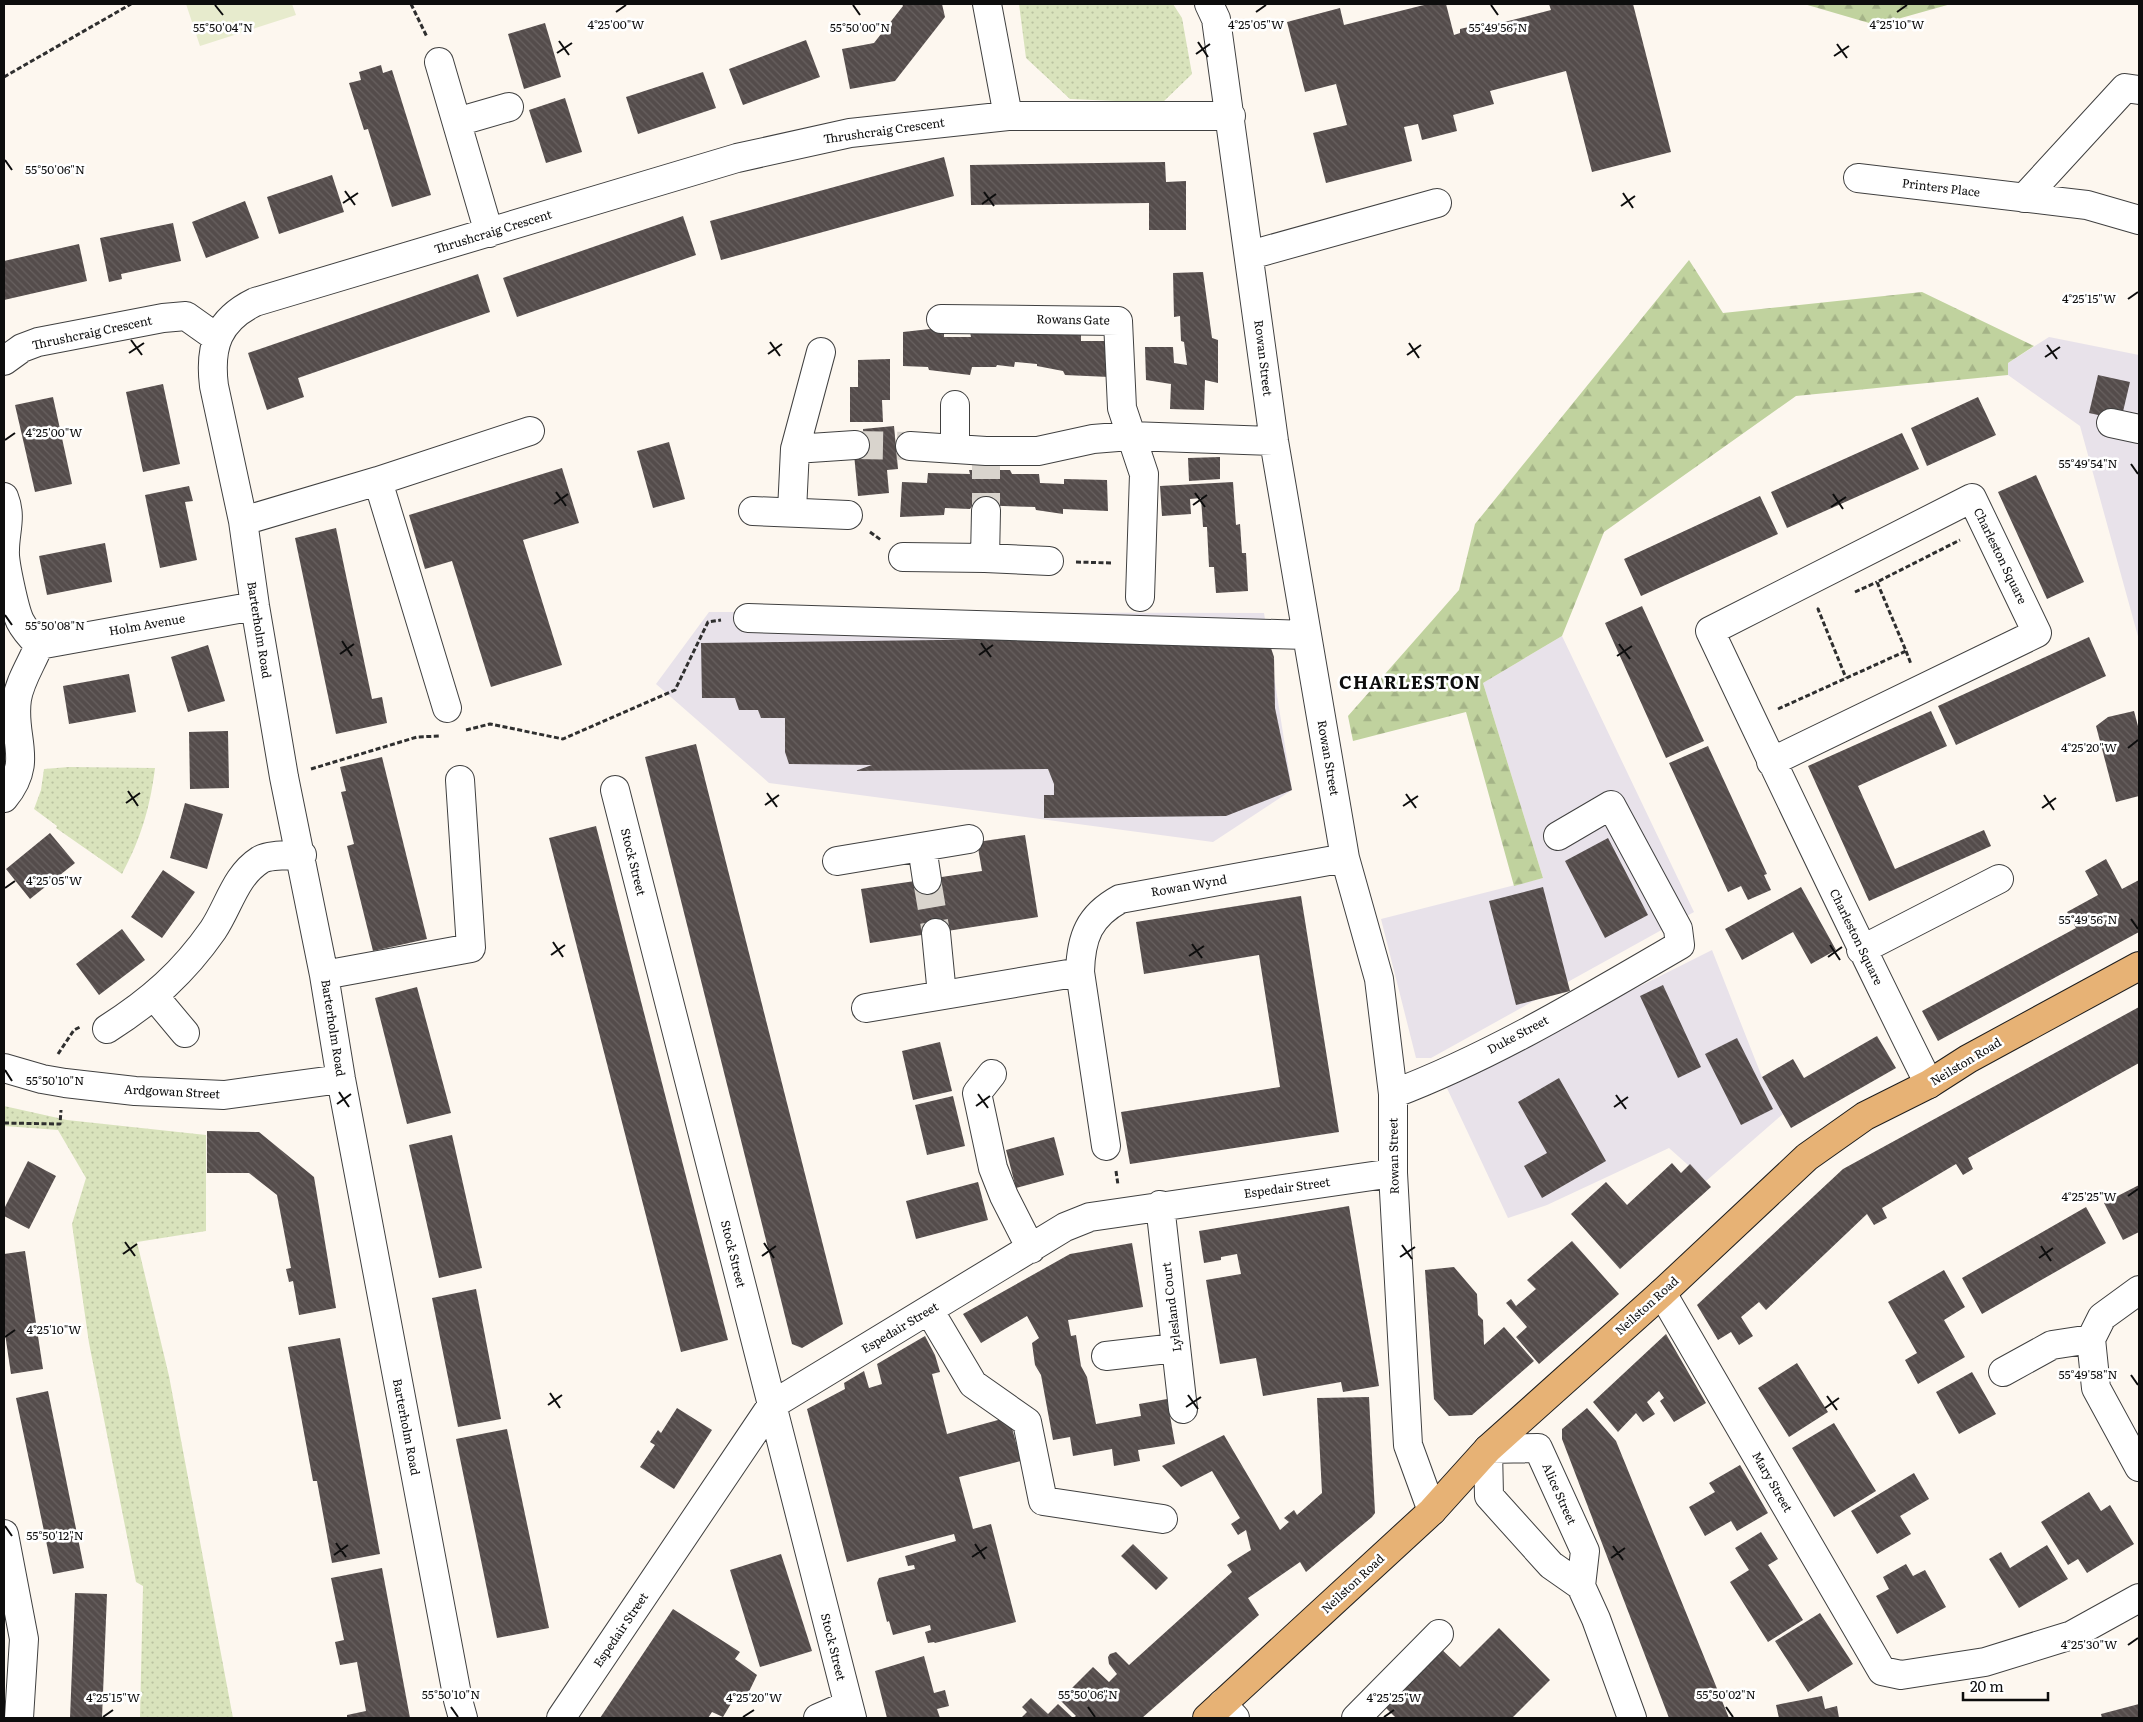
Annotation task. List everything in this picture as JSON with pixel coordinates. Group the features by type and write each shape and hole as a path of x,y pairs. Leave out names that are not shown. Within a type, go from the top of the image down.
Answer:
{"main road":[{"name":"Neilston Road","path":"1221,1713 1432,1511 1488,1449 1662,1293 1807,1157 1865,1116 1929,1084 1968,1059 2139,966"}],"street":[{"path":"988,4 1008,116"},
{"name":"Rowan Street","path":"1209,4 1216,19 1231,116 1274,441 1345,858 1379,979 1393,1094 1393,1174 1408,1445 1432,1511"},
{"path":"439,62 489,233"},
{"path":"2024,198 2125,88 2139,90"},
{"path":"457,122 508,107"},
{"name":"Thrushcraig Crescent","path":"4,361 22,348 38,342 163,318 186,316 216,338 229,319 241,309 255,302 752,154 850,133 1008,116 1231,116"},
{"name":"Printers Place","path":"1858,178 2086,205 2139,220"},
{"path":"1250,255 1437,203"},
{"name":"Rowans Gate","path":"940,319 1118,321 1122,408 1144,474 1140,596"},
{"name":"Barterholm Road","path":"216,338 212,370 214,386 243,521 254,606 284,777 302,856 341,1079 458,1700 463,1718"},
{"path":"792,511 796,449 821,352"},
{"path":"955,405 955,449"},
{"path":"2111,423 2139,428"},
{"path":"243,521 378,481 530,431"},
{"path":"910,446 1038,451 1093,439 1130,436 1274,441"},
{"path":"796,449 854,445"},
{"path":"378,481 447,708"},
{"path":"4,497 9,526 4,551 15,607 27,633 39,645 22,682 18,697 16,712 21,749 19,770 12,789 4,798"},
{"name":"Charleston Square","path":"1772,762 2037,633 1972,498 1710,631 1752,721 1861,950 1929,1084"},
{"path":"753,511 792,511 848,515"},
{"path":"985,558 986,511"},
{"path":"903,557 1049,561"},
{"name":"Holm Avenue","path":"39,645 254,606"},
{"path":"748,618 1307,635"},
{"path":"324,975 471,948 460,780"},
{"name":"Stock Street","path":"615,790 850,1712"},
{"name":"Duke Street","path":"1393,1094 1432,1079 1533,1028 1680,945 1678,929 1611,805 1558,836"},
{"path":"837,861 969,839"},
{"path":"922,847 927,880"},
{"path":"107,1029 154,996 193,958 214,928 247,870 262,859 302,856"},
{"name":"Rowan Wynd","path":"1106,1146 1080,972 1080,950 1089,926 1104,908 1120,899 1345,858"},
{"path":"1861,950 1999,879"},
{"path":"936,933 942,995"},
{"path":"866,1008 1080,972"},
{"path":"154,996 185,1033"},
{"name":"Ardgowan Street","path":"4,1068 42,1079 65,1083 134,1091 224,1094 341,1079"},
{"path":"992,1074 977,1093 993,1168 1004,1196 1032,1249"},
{"name":"Espedair Street","path":"561,1718 772,1405 1032,1249 1065,1227 1090,1217 1393,1174"},
{"name":"Lylesland Court","path":"1160,1206 1183,1409"},
{"path":"2139,1290 2102,1317 2091,1339 2096,1388 2139,1467"},
{"name":"Mary Street","path":"1662,1293 1882,1671 1901,1675 1985,1662 2072,1635 2139,1598"},
{"path":"929,1310 973,1384 1026,1422 1043,1502 1163,1519"},
{"path":"2003,1372 2052,1345 2091,1339"},
{"path":"1106,1356 1176,1348"},
{"name":"Alice Street","path":"1488,1449 1538,1448 1585,1551 1581,1586"},
{"path":"1488,1449 1489,1496 1551,1565 1581,1586 1596,1619 1632,1718"},
{"path":"4,1534 24,1639 19,1718"},
{"path":"1356,1718 1439,1634"},
{"path":"818,1718 850,1712"}],"path":[{"path":"4,77 131,4"},
{"path":"410,4 439,62"},
{"path":"848,515 903,557"},
{"path":"1852,593 1985,527"},
{"path":"1049,561 1140,564"},
{"path":"1752,721 1906,651 1877,582"},
{"path":"1826,605 1818,609 1846,678"},
{"path":"463,731 490,724 563,739 675,690 708,622 748,618"},
{"path":"284,777 417,737 445,735"},
{"path":"4,1124 60,1124 65,1083"},
{"path":"1106,1146 1116,1166 1122,1213"}],"shaded area":[{"path":"2049,337 2139,355 2139,640 2080,426 2008,375 2008,363"},
{"path":"709,612 1264,613 1292,790 1213,842 769,783 656,684"},
{"path":"1562,636 1694,912 1431,1058 1416,1058 1381,919 1543,878 1483,683"},
{"path":"1712,950 1762,1077 1783,1114 1706,1181 1669,1148 1547,1205 1508,1218 1445,1084"}],"green space":[{"path":"186,4 292,4 296,15 200,46"},
{"path":"1019,4 1173,4 1182,18 1192,74 1162,103 1070,99 1026,58"},
{"path":"1804,4 1951,4 1876,25"},
{"path":"1689,260 1723,313 1922,292 2034,346 2008,363 2008,375 1796,396 1604,532 1562,636 1483,683 1543,878 1514,886 1466,712 1353,741 1348,716 1459,590 1475,524"},
{"path":"69,767 155,768 144,822 122,874 56,828 57,826 34,809 41,790 44,769"},
{"path":"4,1106 67,1120 206,1135 206,1231 137,1242 169,1376 233,1718 140,1718 143,1586 136,1582 89,1343 72,1224 86,1178 58,1130 4,1126"}],"building":[{"path":"902,4 942,4 945,17 895,81 850,89 842,49 874,43 903,6"},
{"path":"1428,4 1446,4 1454,35 1460,33 1460,29 1477,25 1477,29 1551,10 1549,4 1633,4 1671,152 1592,172 1566,71 1490,91 1494,104 1453,115 1457,131 1422,140 1418,124 1404,127 1412,161 1326,183 1313,133 1347,125 1336,84 1305,92 1287,22 1340,8 1344,25"},
{"path":"545,23 561,77 524,89 508,34"},
{"path":"806,40 820,77 743,105 729,69"},
{"path":"381,65 383,73 392,70 431,195 392,207 368,129 364,130 349,83 361,80 359,72"},
{"path":"703,72 716,108 638,134 626,97"},
{"path":"565,98 582,152 546,163 529,110"},
{"path":"944,157 954,196 721,260 710,221"},
{"path":"1165,162 1166,182 1186,181 1186,230 1149,230 1149,203 971,205 970,165"},
{"path":"332,175 344,212 279,234 267,197"},
{"path":"245,201 259,238 206,258 192,222"},
{"path":"683,216 696,255 517,317 503,278"},
{"path":"173,223 181,261 121,274 122,279 109,282 100,238"},
{"path":"79,244 87,281 4,300 4,261"},
{"path":"1203,272 1212,338 1218,340 1218,383 1205,380 1204,410 1170,409 1171,384 1146,380 1145,347 1173,347 1174,363 1187,365 1184,342 1181,341 1180,316 1174,317 1173,273"},
{"path":"478,274 490,312 298,378 304,397 267,410 248,353"},
{"path":"930,329 944,330 944,337 971,337 970,332 1081,333 1081,341 1108,341 1109,377 1065,375 1063,371 1037,366 1037,364 1015,362 1014,367 997,365 996,367 972,367 970,375 929,370 928,367 903,366 903,332"},
{"path":"890,359 890,400 882,400 883,422 850,422 850,387 858,387 858,360"},
{"path":"2098,375 2130,382 2121,420 2089,413"},
{"path":"163,384 180,464 143,472 126,392"},
{"path":"53,397 72,484 35,492 15,405"},
{"path":"1978,397 1996,435 1927,466 1911,428"},
{"path":"894,426 898,469 887,470 889,493 858,496 854,454 865,453 863,429"},
{"path":"1902,433 1919,469 1787,528 1771,492"},
{"path":"669,442 685,499 653,508 637,451"},
{"path":"1220,457 1220,479 1189,481 1188,458"},
{"path":"562,468 579,523 523,540 562,665 491,687 452,561 425,569 409,515"},
{"path":"969,470 1010,470 1012,474 1039,474 1040,483 1064,484 1064,479 1107,480 1108,511 1063,509 1063,514 1036,510 1035,507 973,505 970,509 945,508 944,515 900,517 902,482 927,483 928,473 970,474"},
{"path":"2036,475 2084,582 2047,599 1998,492"},
{"path":"1233,482 1236,525 1240,524 1242,553 1246,553 1248,591 1216,593 1214,567 1209,567 1207,527 1203,527 1201,498 1190,499 1191,514 1162,516 1160,486"},
{"path":"189,486 193,501 185,502 197,560 160,568 145,495"},
{"path":"1760,496 1778,534 1641,596 1624,559"},
{"path":"336,528 372,699 382,697 387,723 336,734 295,538"},
{"path":"105,543 112,582 47,595 39,556"},
{"path":"1642,606 1704,741 1666,758 1605,623"},
{"path":"1267,636 1274,657 1275,708 1292,790 1226,816 1044,818 1044,795 1054,795 1054,784 1048,769 855,771 872,765 789,764 785,752 785,718 761,718 758,710 739,710 735,698 702,698 701,643"},
{"path":"2089,637 2106,676 1956,745 1938,706"},
{"path":"208,645 225,701 188,712 171,657"},
{"path":"129,674 136,712 69,724 63,686"},
{"path":"1931,711 1947,746 1858,786 1895,869 1984,830 1991,846 1869,901 1808,766"},
{"path":"2134,711 2139,730 2139,796 2116,802 2096,726 2108,717"},
{"path":"228,731 229,788 190,789 189,732"},
{"path":"696,744 843,1324 802,1348 792,1344 645,757"},
{"path":"1708,746 1767,874 1764,875 1771,890 1748,900 1741,886 1728,892 1669,763"},
{"path":"382,757 427,939 373,951 347,846 354,844 341,792 346,791 340,767"},
{"path":"185,803 223,814 207,869 170,858"},
{"path":"596,826 728,1340 681,1352 549,838"},
{"path":"50,833 75,863 30,899 6,869"},
{"path":"1025,835 1038,917 870,943 861,889 982,871 977,842"},
{"path":"1608,838 1648,915 1605,938 1565,861"},
{"path":"2106,859 2122,889 2139,880 2139,932 1938,1041 1922,1011 2076,928 2067,912 2098,895 2085,871"},
{"path":"163,870 195,892 162,938 131,917"},
{"path":"1543,887 1570,991 1516,1005 1489,901"},
{"path":"1801,887 1836,950 1811,964 1793,932 1742,960 1725,929"},
{"path":"1301,896 1339,1132 1130,1164 1121,1112 1280,1087 1259,955 1144,974 1136,922"},
{"path":"122,929 145,960 99,995 76,964"},
{"path":"1663,985 1701,1067 1678,1078 1640,996"},
{"path":"417,987 451,1113 407,1124 375,998"},
{"path":"2139,1007 2139,1063 1968,1158 1973,1169 1963,1175 1956,1164 1882,1208 1887,1218 1874,1225 1867,1214 1766,1310 1759,1302 1741,1317 1753,1336 1739,1345 1731,1332 1718,1340 1697,1305 1843,1169"},
{"path":"1877,1036 1896,1068 1791,1128 1762,1077 1793,1059 1804,1078"},
{"path":"1737,1038 1773,1109 1741,1125 1705,1054"},
{"path":"940,1042 952,1091 913,1100 902,1051"},
{"path":"1559,1078 1606,1161 1542,1198 1524,1166 1547,1153 1518,1102"},
{"path":"953,1096 965,1146 927,1155 915,1105"},
{"path":"207,1131 259,1132 314,1177 336,1308 299,1315 293,1281 289,1282 286,1269 291,1268 277,1195 249,1173 207,1173"},
{"path":"452,1135 482,1268 439,1278 409,1145"},
{"path":"1054,1137 1064,1175 1016,1188 1006,1150"},
{"path":"28,1161 56,1176 29,1229 4,1216 4,1209"},
{"path":"1672,1163 1681,1173 1690,1164 1711,1187 1620,1269 1571,1214 1606,1182 1627,1205"},
{"path":"978,1182 988,1220 916,1239 906,1201"},
{"path":"2139,1185 2139,1232 2123,1240 2104,1203"},
{"path":"1349,1206 1379,1386 1343,1392 1341,1382 1263,1396 1256,1358 1220,1364 1206,1280 1241,1274 1237,1254 1221,1257 1221,1260 1204,1263 1199,1231"},
{"path":"2086,1207 2106,1243 1982,1314 1962,1278"},
{"path":"1572,1241 1619,1294 1539,1364 1516,1337 1527,1327 1506,1303 1511,1299 1516,1306 1536,1289 1527,1280"},
{"path":"1132,1243 1143,1307 1068,1320 1071,1336 1076,1335 1081,1366 1087,1377 1096,1424 1141,1416 1139,1404 1167,1399 1175,1444 1138,1450 1140,1461 1114,1466 1112,1449 1073,1456 1070,1437 1053,1440 1041,1375 1035,1365 1032,1343 1039,1338 1027,1316 981,1343 963,1314 1070,1254"},
{"path":"25,1251 43,1369 11,1374 4,1327 4,1254"},
{"path":"1454,1267 1477,1294 1478,1315 1483,1320 1484,1345 1504,1327 1534,1361 1472,1415 1449,1416 1434,1399 1425,1270"},
{"path":"1944,1270 1965,1307 1944,1320 1965,1357 1918,1384 1905,1360 1917,1353 1888,1302"},
{"path":"476,1289 501,1419 458,1427 432,1298"},
{"path":"1666,1334 1706,1403 1674,1422 1660,1401 1664,1398 1659,1391 1647,1402 1655,1414 1643,1422 1636,1413 1618,1432 1593,1402"},
{"path":"925,1336 935,1355 940,1372 932,1374 947,1434 1009,1417 1021,1461 959,1477 973,1529 991,1524 1016,1622 935,1643 928,1643 925,1632 931,1630 930,1625 893,1635 889,1621 887,1622 877,1583 879,1578 915,1569 914,1565 908,1566 905,1556 956,1541 954,1534 847,1562 807,1409 845,1389 844,1383 864,1371 869,1388 882,1384 877,1364"},
{"path":"340,1338 380,1554 332,1563 317,1481 313,1481 288,1347"},
{"path":"1797,1363 1828,1412 1789,1437 1758,1388"},
{"path":"1972,1372 1996,1414 1959,1434 1936,1392"},
{"path":"48,1391 84,1568 53,1574 16,1398"},
{"path":"1369,1397 1375,1513 1372,1517 1306,1572 1300,1562 1248,1598 1259,1615 1142,1718 1073,1718 1076,1716 1060,1700 1093,1667 1109,1682 1117,1674 1109,1664 1108,1657 1110,1654 1116,1652 1129,1665 1232,1572 1227,1565 1251,1550 1246,1530 1238,1535 1231,1524 1240,1518 1212,1471 1181,1487 1162,1466 1224,1435 1280,1530 1289,1522 1284,1518 1294,1510 1297,1515 1322,1493 1317,1398"},
{"path":"677,1408 712,1430 674,1489 640,1467 655,1445 650,1442 658,1430 661,1433"},
{"path":"1587,1408 1616,1441 1729,1718 1669,1718 1562,1439 1562,1429"},
{"path":"1834,1423 1876,1491 1834,1517 1792,1448"},
{"path":"507,1429 549,1628 497,1638 456,1439"},
{"path":"1740,1465 1768,1513 1737,1531 1731,1521 1705,1536 1689,1507 1715,1492 1709,1483"},
{"path":"1914,1473 1929,1499 1900,1516 1911,1534 1877,1554 1851,1511"},
{"path":"2089,1492 2101,1511 2110,1505 2134,1544 2087,1573 2078,1559 2068,1565 2041,1522"},
{"path":"1761,1532 1778,1559 1768,1565 1803,1620 1768,1642 1730,1582 1749,1570 1735,1548"},
{"path":"1133,1544 1168,1578 1156,1590 1121,1556"},
{"path":"2047,1545 2068,1579 2019,1608 1989,1559 2001,1552 2010,1568"},
{"path":"781,1554 812,1651 760,1667 730,1570"},
{"path":"1906,1564 1913,1576 1925,1570 1946,1607 1897,1634 1876,1596 1889,1589 1883,1577"},
{"path":"382,1568 410,1718 347,1718 347,1715 366,1711 357,1662 340,1665 335,1642 344,1640 331,1578"},
{"path":"75,1593 107,1594 102,1718 70,1718"},
{"path":"673,1609 740,1652 735,1659 757,1675 744,1702 735,1697 723,1717 712,1712 708,1718 600,1718"},
{"path":"1820,1613 1853,1664 1808,1692 1775,1641"},
{"path":"1499,1628 1550,1680 1512,1718 1396,1718 1380,1702 1437,1645 1460,1667"},
{"path":"924,1656 934,1693 945,1690 949,1706 937,1709 940,1718 887,1718 875,1671"},
{"path":"1822,1696 1825,1709 1837,1706 1839,1718 1779,1718 1776,1705"},
{"path":"1031,1698 1048,1714 1058,1704 1073,1718 1021,1718 1027,1712 1022,1707"},
{"path":"2139,1704 2139,1718 2102,1718 2101,1714"}],"tunnel":[{"path":"855,445 910,446"},
{"path":"986,451 986,511"},
{"path":"927,880 936,933"}],"district":[{"name":"CHARLESTON","path":"1410,683"}]}
